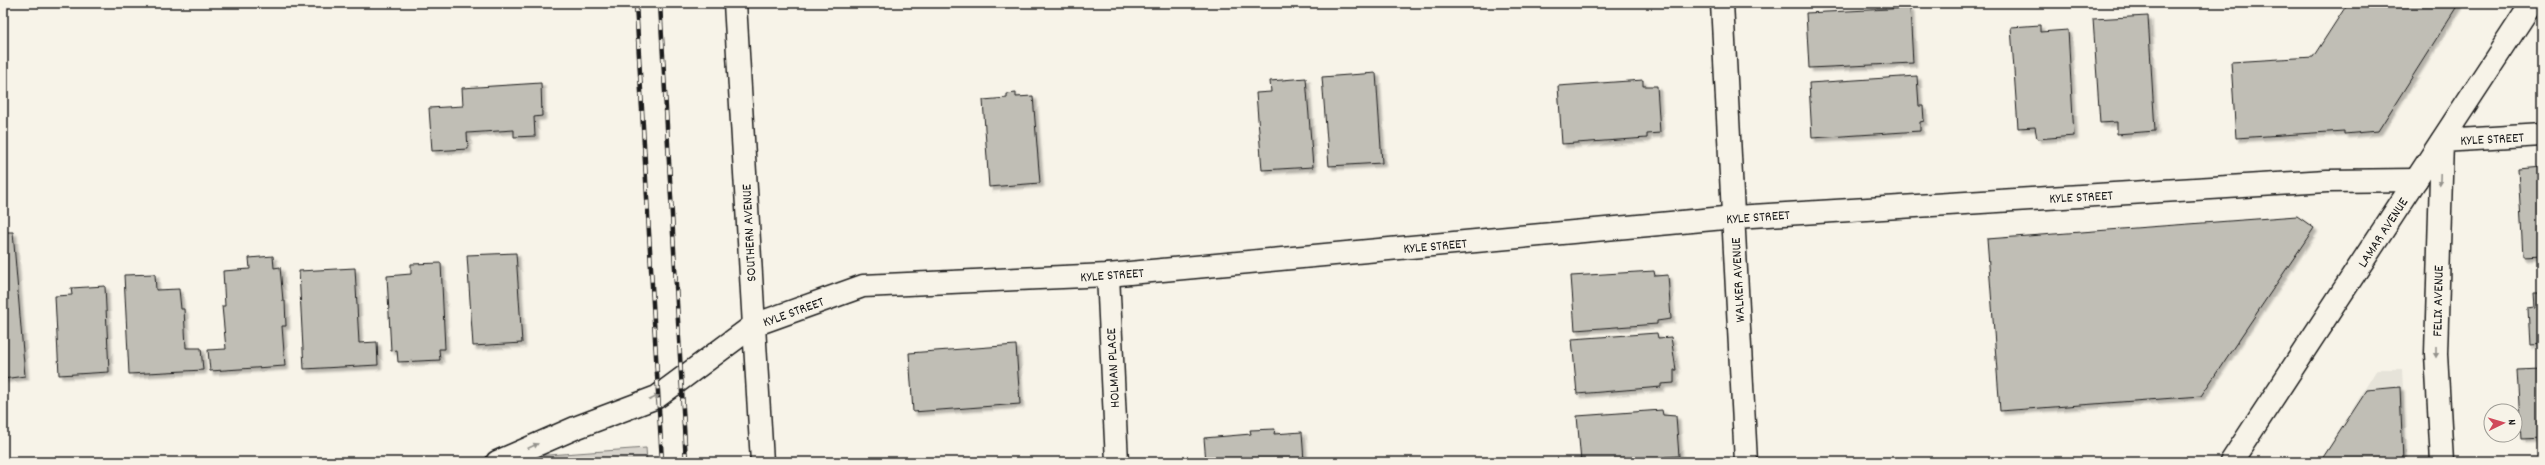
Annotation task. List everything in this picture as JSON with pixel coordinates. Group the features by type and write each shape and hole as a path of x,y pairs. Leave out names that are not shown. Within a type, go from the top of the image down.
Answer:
{"street":[{"name":"SOUTHERN AVENUE","path":"735,3 762,462"},
{"name":"WALKER AVENUE","path":"1722,3 1735,217 1746,462"},
{"name":"LAMAR AVENUE","path":"2231,462 2532,3"},
{"name":"KYLE STREET","path":"2442,141 2542,135"},
{"name":"FELIX AVENUE","path":"2442,141 2436,354 2442,462"},
{"name":"KYLE STREET","path":"497,462 575,428 657,397 754,325 864,286 1108,275 1735,217 2327,181 2416,180"},
{"name":"HOLMAN PLACE","path":"1108,275 1117,462"}],"shaded area":[{"path":"2377,369 2402,369 2407,462 2320,462"},
{"path":"646,448 647,462 452,462"}],"building":[{"path":"2348,3 2459,3 2378,131 2344,134 2344,131 2236,138 2231,62 2313,57"},
{"path":"1910,8 1913,63 1809,68 1806,13"},
{"path":"2148,16 2155,131 2117,134 2117,122 2100,123 2093,19"},
{"path":"2040,25 2040,32 2068,30 2074,136 2037,139 2035,127 2018,128 2011,27"},
{"path":"1376,73 1382,163 1329,166 1322,77"},
{"path":"1917,76 1919,106 1923,106 1924,121 1920,122 1920,131 1812,138 1809,83"},
{"path":"1306,78 1313,167 1262,170 1256,93 1271,92 1270,81"},
{"path":"1643,80 1643,86 1657,86 1660,133 1647,134 1647,138 1562,144 1558,86"},
{"path":"541,83 542,116 534,117 535,136 514,137 514,130 467,133 468,149 432,151 429,108 463,106 462,88"},
{"path":"1016,93 1016,97 1033,96 1040,183 989,187 983,100 1007,98 1007,94"},
{"path":"2542,167 2542,255 2523,256 2518,169"},
{"path":"2297,216 2314,228 2201,396 2000,411 1987,239"},
{"path":"3,232 13,232 25,376 3,379"},
{"path":"516,253 522,343 473,346 467,255"},
{"path":"273,256 274,268 280,267 283,301 285,301 286,326 282,326 285,366 210,371 208,350 226,349 222,306 225,306 223,271 250,269 249,258"},
{"path":"441,263 445,349 439,349 440,360 398,362 397,350 391,351 387,276 411,274 411,264"},
{"path":"355,268 359,343 377,342 378,365 304,369 299,271"},
{"path":"1654,271 1655,276 1668,275 1671,319 1657,321 1657,324 1575,330 1571,276"},
{"path":"155,274 156,290 179,289 181,309 184,309 186,348 201,348 203,370 129,374 124,275"},
{"path":"105,286 109,372 59,375 55,296 72,295 71,288"},
{"path":"2534,294 2542,294 2542,343 2530,344 2528,309 2535,308"},
{"path":"1657,333 1658,338 1671,337 1676,370 1674,370 1674,383 1661,384 1661,387 1577,394 1572,339"},
{"path":"1016,345 1020,404 913,412 909,353"},
{"path":"2542,369 2542,438 2523,439 2523,403 2519,403 2517,370"},
{"path":"2400,387 2403,462 2320,462 2367,390"},
{"path":"1662,410 1663,415 1676,416 1679,456 1665,457 1666,462 1581,462 1577,416"},
{"path":"1275,429 1274,434 1302,432 1304,462 1206,462 1204,438 1251,434 1250,430"}],"railway":[{"path":"636,3 662,462"},
{"path":"660,3 686,462"}]}
